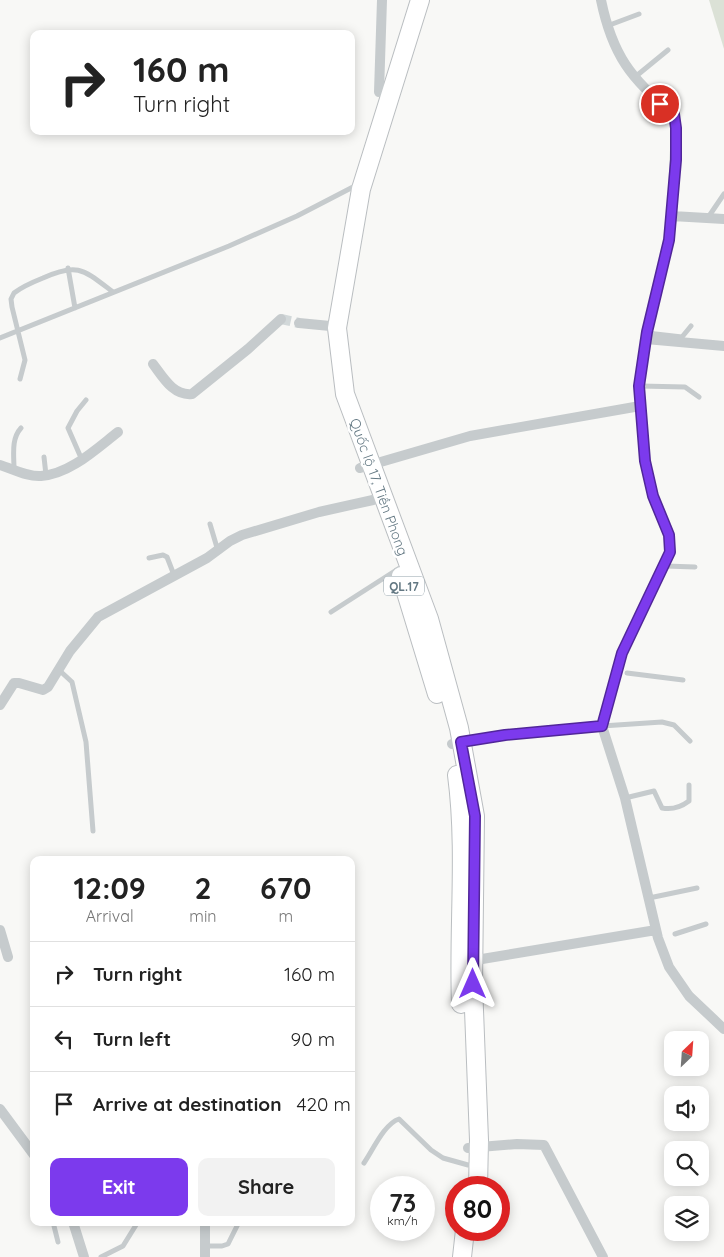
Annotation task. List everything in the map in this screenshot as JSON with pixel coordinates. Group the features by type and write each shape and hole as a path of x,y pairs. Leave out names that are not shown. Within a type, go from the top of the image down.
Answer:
{"highway":[{"name":"Quốc lộ 17, Tiền Phong","path":"409,0 396,47 379,92 353,187 332,303 329,348 335,386 365,467 429,619 457,743 472,1154 476,1176"},
{"name":"Quốc lộ 17, Tiền Phong","path":"420,0 362,189 337,328 345,394 373,500 399,569 457,743"},
{"name":"Quốc lộ 17, Tiền Phong","path":"469,1176 472,1154"},
{"path":"462,1257 464,1241"},
{"path":"474,1257 476,1241"}],"street":[{"path":"379,92 382,0"},
{"path":"601,0 606,26 616,52 647,93 674,114 676,128 676,160 669,240 646,336 639,386 645,461 653,496 669,535 670,552 618,671 602,726 625,798 649,898 669,966 689,996 724,1029"},
{"path":"672,216 724,219"},
{"path":"153,364 173,388 185,395 192,394 241,356 281,319"},
{"path":"299,322 330,326"},
{"path":"646,336 724,346"},
{"path":"365,467 470,436 640,406"},
{"path":"0,465 29,475 46,475 82,460 118,432"},
{"path":"0,705 14,683 43,690 48,687 70,651 98,617 218,552 230,541 242,535 318,512 373,500"},
{"path":"457,743 530,732 602,726"},
{"path":"0,930 8,957"},
{"path":"466,962 589,942 659,935"},
{"path":"0,1110 30,1149"},
{"path":"472,1154 517,1144 544,1145 603,1257"},
{"path":"74,1226 84,1257"},
{"path":"205,1257 207,1246 206,1226"}],"lane":[{"path":"606,26 639,14"},
{"path":"634,77 668,50"},
{"path":"0,338 229,246 297,216 353,187"},
{"path":"706,219 724,194"},
{"path":"20,379 25,360 11,299 14,292 68,268 78,269 92,276 113,292"},
{"path":"68,268 75,308"},
{"path":"646,336 682,337 691,326"},
{"path":"639,386 685,387 699,397"},
{"path":"82,460 68,428 77,411 86,400"},
{"path":"14,469 14,442 16,434 21,428"},
{"path":"44,457 46,475"},
{"path":"210,524 218,552"},
{"path":"149,558 163,554 167,557 174,575"},
{"path":"665,566 695,567"},
{"path":"331,612 399,569"},
{"path":"58,670 72,682 86,742 93,831"},
{"path":"627,673 683,680"},
{"path":"602,726 662,722 674,725 690,742"},
{"path":"625,798 654,791 662,808 681,807 689,801 689,785"},
{"path":"649,898 697,888"},
{"path":"675,934 706,924"},
{"path":"364,1162 393,1121 399,1119 431,1150 443,1158 472,1154"},
{"path":"54,1226 58,1242"},
{"path":"102,1257 123,1246 135,1226"},
{"path":"207,1246 228,1244 237,1226"}],"shaded area":[{"path":"709,0 724,0 724,49"}],"tunnel":[{"path":"281,319 299,323"}],"route":[{"path":"473,984 475,816 461,742 505,735 602,726 602,717 615,670 670,552 669,535 653,496 645,461 639,386 647,332 669,240 672,216 676,128 674,114 660,104"}]}
